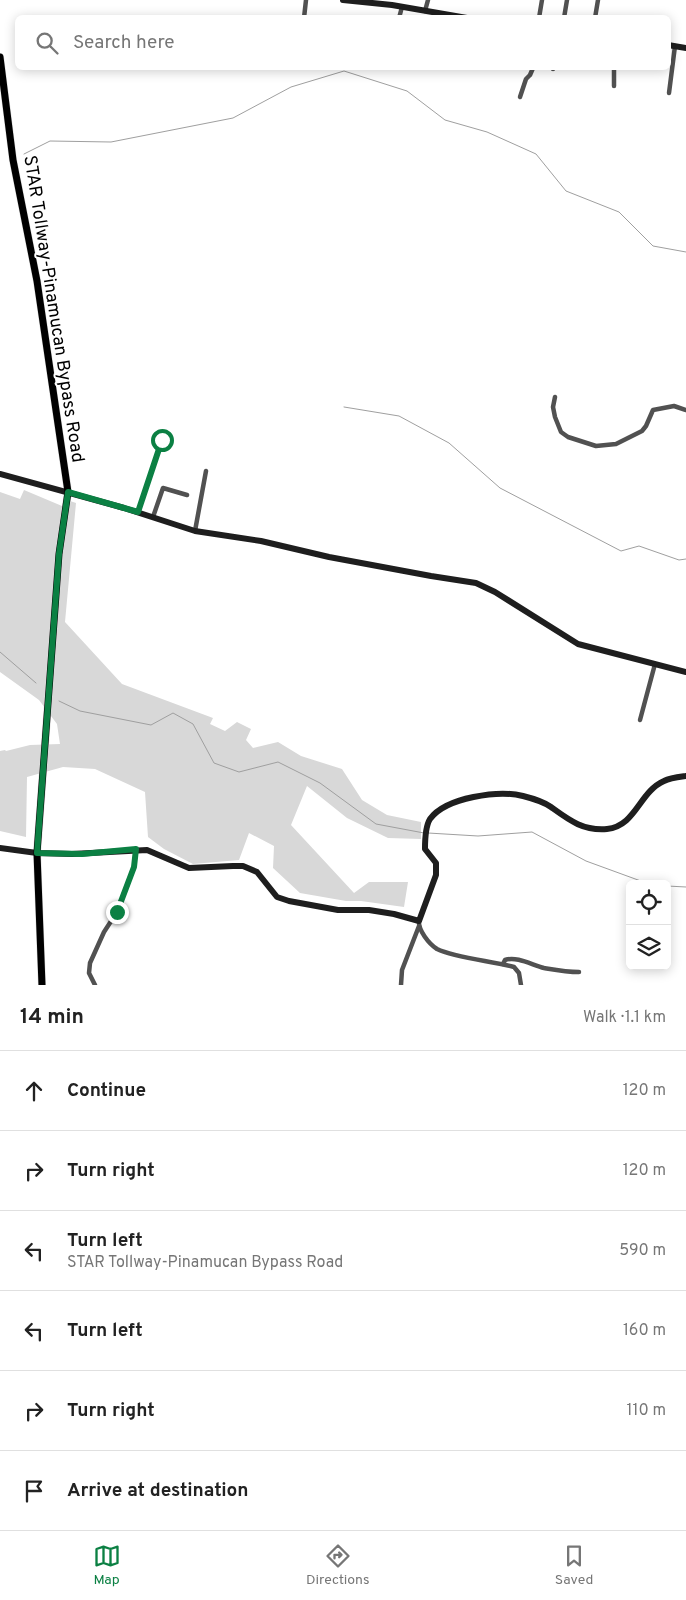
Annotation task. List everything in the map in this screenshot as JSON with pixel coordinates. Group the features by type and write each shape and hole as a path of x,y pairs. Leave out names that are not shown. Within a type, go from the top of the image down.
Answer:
{"main road":[{"name":"STAR Tollway-Pinamucan Bypass Road","path":"0,57 13,160 37,281 68,492 59,554 37,853 42,985"}],"street":[{"path":"304,15 306,0"},
{"path":"343,0 449,15"},
{"path":"425,11 428,0"},
{"path":"540,15 542,0"},
{"path":"564,15 567,0"},
{"path":"596,15 598,0"},
{"path":"400,15 402,7"},
{"path":"671,70 672,46 686,48"},
{"path":"520,97 526,79 532,70"},
{"path":"614,70 612,78 614,86"},
{"path":"670,93 671,70"},
{"path":"555,398 553,406 561,432 568,437 596,446 616,444 642,431 653,410 674,406 686,410"},
{"path":"138,512 162,440"},
{"path":"195,531 206,471"},
{"path":"0,474 153,516 195,531 261,541 329,557 476,583 495,592 578,644 686,672"},
{"path":"153,516 163,488 187,495"},
{"path":"640,720 656,664"},
{"path":"401,985 402,970 436,876 436,863 425,849 427,826 434,814 471,797 512,794 525,796 551,807 575,824 607,829 627,821 650,791 659,784 686,776"},
{"path":"0,848 37,853 82,854 136,849 152,851 189,868 233,866 253,870 257,872 277,897 289,901 338,910 369,910 394,914 419,923 432,946 439,950 517,968 520,985"},
{"path":"95,985 89,973 90,963 104,932 116,916 134,867 136,849"},
{"path":"503,964 505,960 513,959 545,968 579,972"}],"shaded area":[{"path":"24,490 62,506 64,499 76,503 65,622 122,684 213,718 210,724 225,731 237,722 251,729 246,740 253,748 278,742 301,756 342,769 362,800 387,815 421,822 421,839 388,838 347,818 307,786 291,825 354,893 369,882 408,882 404,907 361,901 346,901 300,893 273,868 274,846 249,833 239,860 193,864 164,849 148,837 145,792 95,769 63,767 27,777 26,837 0,831 0,751 30,745 60,744 57,724 39,700 0,672 0,492 20,499"}],"waterway":[{"path":"24,154 50,141 111,142 233,118 291,87 344,71 407,91 445,120 487,132 536,154 566,191 619,212 653,246 686,252"},
{"path":"344,407 399,416 449,443 500,488 621,551 639,546 679,560 686,559"},
{"path":"0,652 36,683"},
{"path":"59,701 80,711 151,725 173,713 193,724 214,763 239,772 278,762 320,783 376,824 424,833"},
{"path":"428,833 478,836 532,832 586,861 638,880"},
{"path":"671,886 686,887"}],"route":[{"path":"117,912 134,867 136,849 97,854 37,853 59,554 68,492 138,512 162,440"}]}
